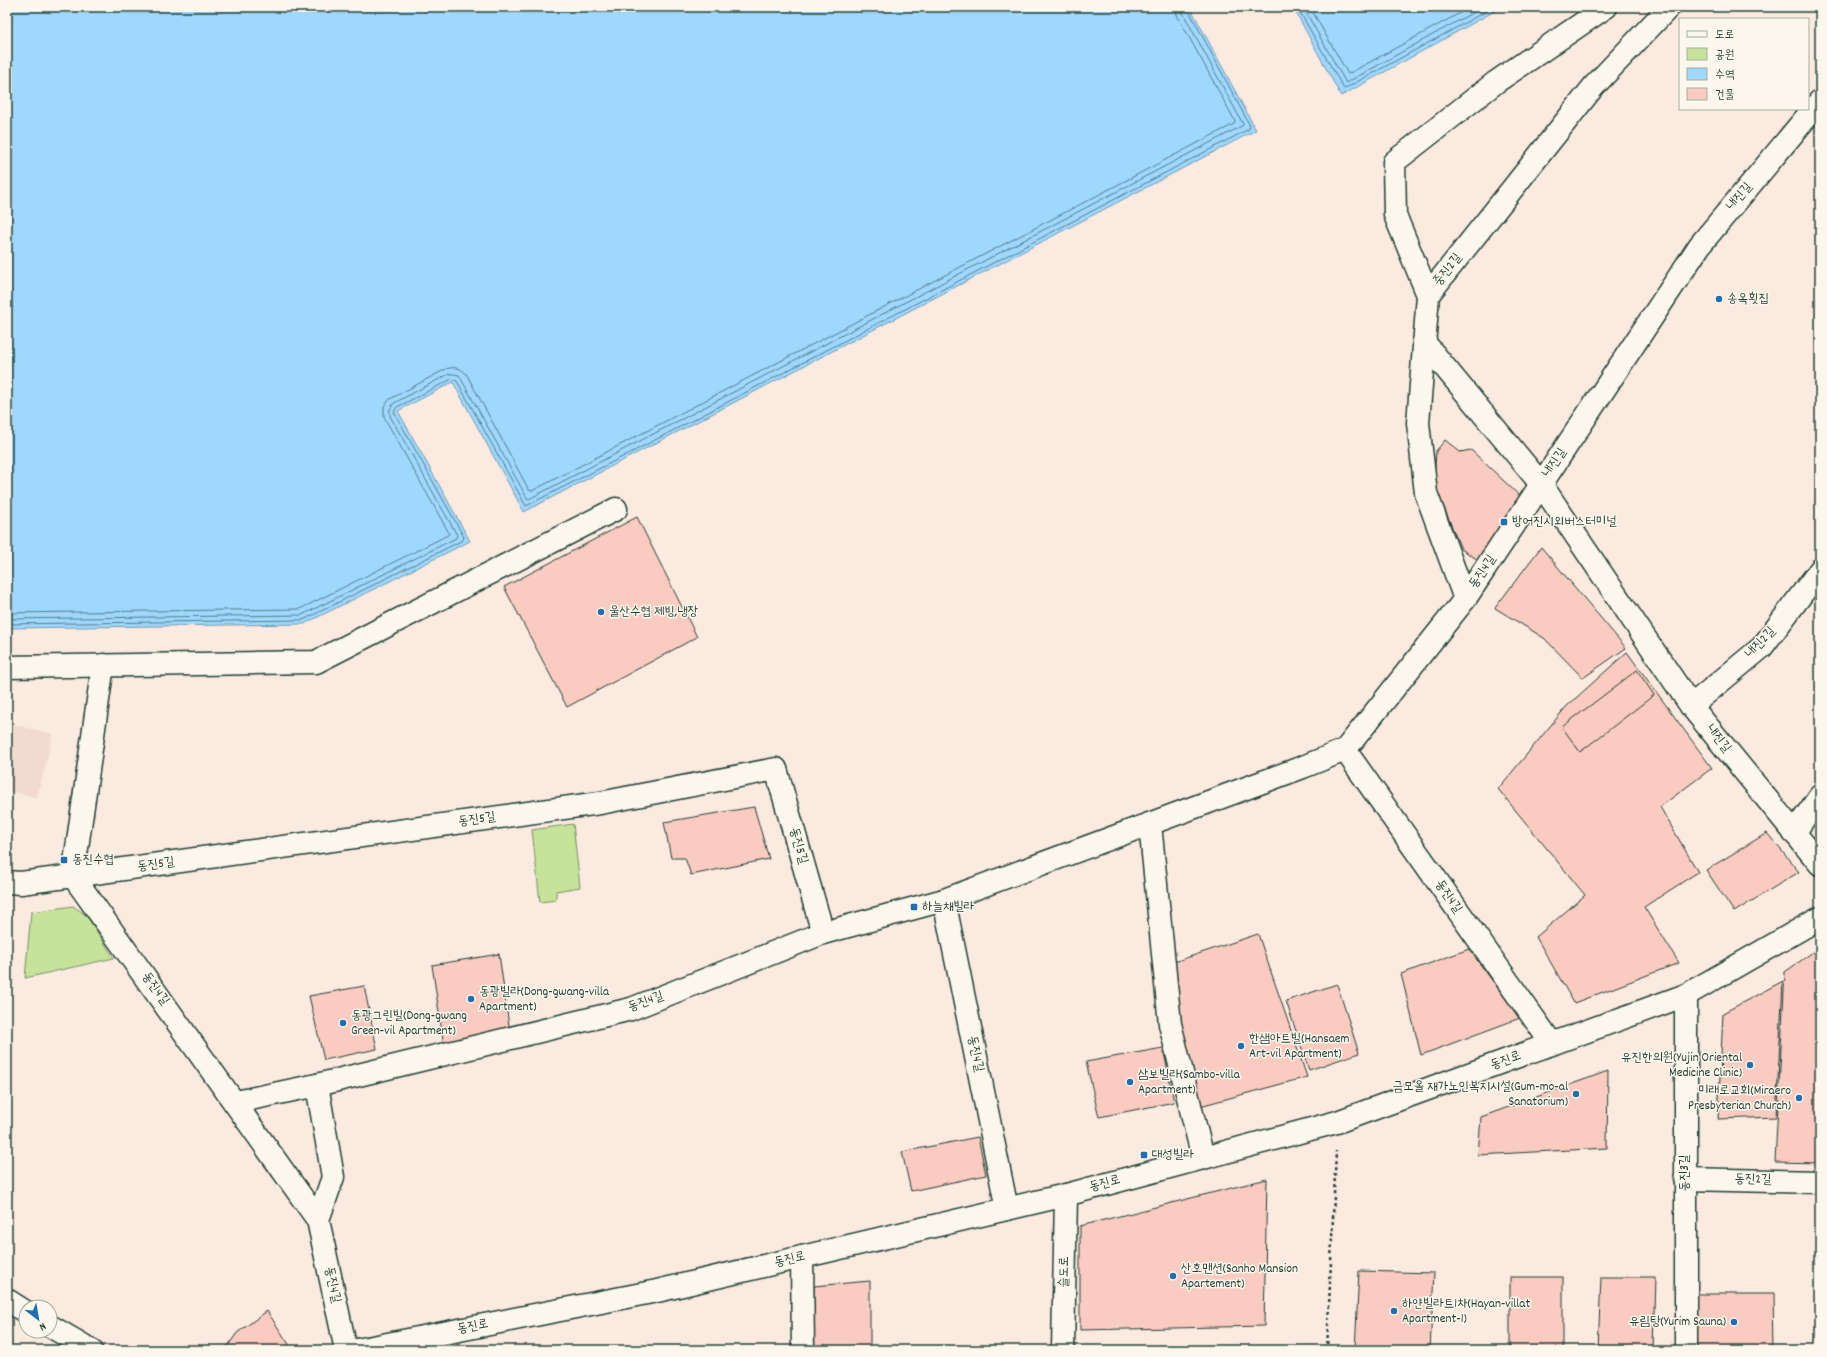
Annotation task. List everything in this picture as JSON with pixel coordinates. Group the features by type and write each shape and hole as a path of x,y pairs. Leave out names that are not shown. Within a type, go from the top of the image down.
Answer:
{"street":[{"path":"1428,295 1395,215 1394,162 1496,82 1606,7"},
{"name":"중진2길","path":"1465,598 1426,493 1418,423 1428,295 1594,86 1670,7"},
{"name":"내진길","path":"1820,101 1700,245 1541,484 1691,706 1820,864"},
{"path":"1424,342 1541,484"},
{"name":"동진4길","path":"236,1102 317,1085 631,1009 823,933 944,900 1345,750 1465,598 1541,484"},
{"path":"7,667 316,662 616,509"},
{"name":"내진2길","path":"1691,706 1762,647 1820,570"},
{"path":"73,876 103,665"},
{"name":"동진4길","path":"1345,750 1552,1044"},
{"name":"동진5길","path":"7,882 22,883 600,803 776,768 823,933"},
{"path":"1794,832 1820,796"},
{"path":"1150,824 1170,1024 1203,1158"},
{"name":"동진4길","path":"73,876 236,1102 318,1220 346,1350"},
{"name":"동진4길","path":"944,900 1007,1209"},
{"name":"동진로","path":"357,1350 657,1291 1066,1195 1337,1122 1686,995 1820,918"},
{"name":"동진3길","path":"1686,995 1686,1350"},
{"path":"317,1085 333,1177 318,1220"},
{"name":"동진2길","path":"1685,1179 1820,1182"},
{"name":"슬도로","path":"1063,1350 1066,1195"},
{"path":"802,1257 803,1350"},
{"path":"7,1300 18,1307"},
{"path":"58,1331 91,1350"}],"path":[{"path":"1327,1350 1337,1122"}],"shaded area":[{"path":"7,723 53,734 37,798 7,790"}],"green space":[{"path":"573,824 580,887 556,891 556,900 540,902 532,830"},
{"path":"73,906 86,915 114,958 25,978 31,912"}],"water":[{"path":"7,7 1190,7 1256,130 524,512 453,382 398,411 470,541 304,624 7,628"},
{"path":"1293,7 1502,7 1341,96"}],"building":[{"path":"1445,440 1460,452 1471,450 1522,498 1480,561 1461,549 1434,483 1436,451"},
{"name":"울산수협 제빙,냉장","path":"637,517 697,637 567,707 504,587"},
{"path":"1541,547 1626,648 1583,678 1544,638 1495,608"},
{"path":"1627,652 1712,768 1660,807 1698,872 1644,907 1679,963 1574,1003 1536,937 1585,895 1498,789 1566,707"},
{"path":"1637,670 1654,695 1580,752 1562,727"},
{"path":"754,807 769,859 691,875 685,858 671,858 664,822"},
{"path":"1767,833 1799,872 1734,912 1706,870"},
{"name":"한샘아트빌(Hansaem Art-vil Apartment)","path":"1258,934 1307,1077 1200,1106 1179,1014 1174,962"},
{"name":"미래로교회(Miraero Presbyterian Church)","path":"1820,947 1820,1163 1775,1162 1785,972"},
{"path":"1469,949 1520,1018 1421,1055 1401,974"},
{"name":"동광빌라(Dong-gwang-villa Apartment)","path":"499,954 510,1033 444,1046 432,965"},
{"name":"유진한의원(Yujin Oriental Medicine Clinic)","path":"1783,981 1776,1117 1718,1119 1723,1013"},
{"path":"1337,984 1359,1053 1309,1070 1286,1001"},
{"name":"동광그린빌(Dong-gwang Green-vil Apartment)","path":"364,986 377,1049 324,1060 309,996"},
{"name":"삼보빌라(Sambo-villa Apartment)","path":"1163,1048 1174,1102 1099,1117 1086,1062"},
{"name":"금모올 재가노인복지시설(Gum-mo-al Sanatorium)","path":"1608,1071 1607,1148 1478,1155 1481,1117"},
{"path":"978,1137 986,1175 911,1191 902,1152"},
{"name":"산호맨션(Sanho Mansion Apartement)","path":"1267,1179 1264,1326 1080,1330 1080,1226"},
{"name":"하얀빌라트1차(Hayan-villat Apartment-1)","path":"1359,1271 1434,1273 1430,1350 1355,1350"},
{"path":"1510,1277 1563,1277 1563,1350 1510,1350"},
{"path":"1601,1277 1655,1277 1653,1350 1598,1350"},
{"path":"870,1281 870,1350 813,1350 814,1286"},
{"name":"유림탕(Yurim Sauna)","path":"1695,1294 1773,1294 1774,1350 1695,1350"},
{"path":"267,1311 292,1349 225,1350 237,1333"}],"place":[{"name":"송옥횟집","path":"1719,299"},
{"name":"방어진시외버스터미널","path":"1504,522"},
{"name":"울산수협 제빙,냉장","path":"601,612"},
{"name":"동진수협","path":"64,860"},
{"name":"하늘채빌라","path":"914,907"},
{"name":"동광빌라(Dong-gwang-villa Apartment)","path":"471,999"},
{"name":"동광그린빌(Dong-gwang Green-vil Apartment)","path":"343,1023"},
{"name":"한샘아트빌(Hansaem Art-vil Apartment)","path":"1241,1046"},
{"name":"유진한의원(Yujin Oriental Medicine Clinic)","path":"1750,1065"},
{"name":"삼보빌라(Sambo-villa Apartment)","path":"1130,1082"},
{"name":"금모올 재가노인복지시설(Gum-mo-al Sanatorium)","path":"1576,1094"},
{"name":"미래로교회(Miraero Presbyterian Church)","path":"1799,1098"},
{"name":"대성빌라","path":"1144,1155"},
{"name":"산호맨션(Sanho Mansion Apartement)","path":"1173,1276"},
{"name":"하얀빌라트1차(Hayan-villat Apartment-1)","path":"1394,1311"},
{"name":"유림탕(Yurim Sauna)","path":"1734,1322"}]}
